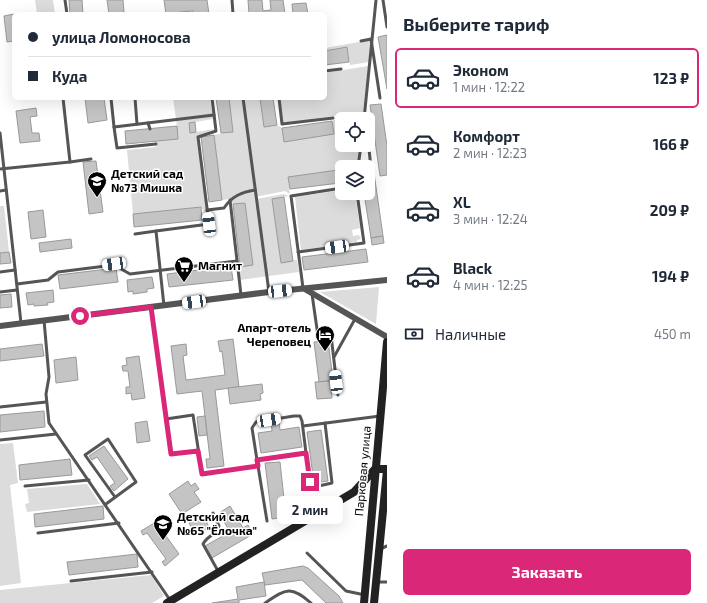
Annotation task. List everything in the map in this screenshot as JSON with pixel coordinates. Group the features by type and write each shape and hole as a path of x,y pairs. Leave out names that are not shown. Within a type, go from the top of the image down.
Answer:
{"main road":[{"name":"Парковая улица","path":"364,599 387,342"},
{"path":"169,602 354,492 375,469 387,469"},
{"name":"Парковая улица","path":"374,603 376,582 383,547 387,469"}],"street":[{"path":"0,326 241,295 387,280"},
{"path":"303,288 387,337"}],"lane":[{"path":"65,0 67,12"},
{"path":"232,0 233,12"},
{"path":"365,112 376,0"},
{"path":"383,0 387,27"},
{"path":"361,41 371,39"},
{"path":"371,39 380,98"},
{"path":"327,71 341,69"},
{"path":"63,100 70,162"},
{"path":"112,100 117,148 156,144"},
{"path":"135,100 137,124"},
{"path":"135,234 209,224 198,137 216,130 212,100"},
{"path":"243,100 269,292"},
{"path":"279,100 282,124 333,118"},
{"path":"114,127 214,115"},
{"path":"148,123 150,129"},
{"path":"0,133 2,169 6,190 21,323"},
{"path":"2,169 91,159"},
{"path":"303,288 291,196 335,189"},
{"path":"0,191 6,190"},
{"path":"207,210 224,208 230,200 242,192 255,190"},
{"path":"230,200 241,295"},
{"path":"298,252 364,243 357,200"},
{"path":"156,231 164,306"},
{"path":"17,284 48,280 58,272 114,264 130,274 237,261"},
{"path":"0,272 15,270"},
{"path":"0,292 17,290"},
{"path":"312,294 318,336 331,334 338,395"},
{"path":"151,307 171,454 198,451"},
{"path":"334,357 355,319"},
{"path":"44,320 49,377 46,394 49,423 152,572 169,602"},
{"path":"0,407 46,402"},
{"path":"166,419 193,415 202,474 258,466"},
{"path":"266,521 252,428 256,422 300,416 303,426 311,486 314,487 332,483 325,423"},
{"path":"303,426 380,416"},
{"path":"0,440 56,434"},
{"path":"106,504 136,482 108,439 85,455 115,497"},
{"path":"257,460 306,453"},
{"path":"25,486 89,480"},
{"path":"213,513 219,526 218,530 205,540 203,544 204,550 218,572"},
{"path":"38,533 119,523"},
{"path":"307,553 346,591 364,599"},
{"path":"70,581 152,572"},
{"path":"376,582 387,582"},
{"path":"265,603 285,591 298,592 311,603"}],"shaded area":[{"path":"35,0 53,0 55,12 37,12"},
{"path":"370,40 369,62 350,65 347,47 327,51 327,48"},
{"path":"368,66 363,112 335,112 335,116 283,123 280,100 327,100 327,73"},
{"path":"173,100 210,100 213,119 189,123 190,133 214,129 197,137 207,216 201,207 133,214 127,150 156,147 155,141 177,126"},
{"path":"229,100 260,100 264,126 277,125 282,128 284,141 334,134 332,121 335,120 335,152 358,152 358,160 335,160 335,170 288,177 290,194 285,191 255,197 256,199 284,194 289,196 272,199 281,262 297,260 299,272 240,280 238,267 253,265 245,203 233,204 229,199 222,200 214,135 233,131"},
{"path":"335,191 335,200 356,200 360,228 352,230 353,236 359,235 361,239 357,240 357,242 301,250 295,197"},
{"path":"0,206 4,206 9,252 0,253"},
{"path":"379,287 376,324 320,292"},
{"path":"13,443 18,483 10,485 21,583 0,586 0,444"},
{"path":"87,484 100,504 27,512 25,504 29,503 27,489"},
{"path":"151,575 164,596 152,603 0,603 0,590"}],"building":[{"path":"69,0 82,0 83,12 70,12"},
{"path":"107,0 123,0 124,12 109,12"},
{"path":"164,0 207,0 209,12 193,11 166,12"},
{"path":"248,0 262,0 263,11 271,10 270,0 283,0 285,12 249,12"},
{"path":"306,3 308,12 293,12 292,4"},
{"path":"12,14 12,41 7,42 4,16"},
{"path":"387,35 387,89 378,37"},
{"path":"347,47 349,62 327,65 327,51"},
{"path":"85,100 104,100 107,120 88,123"},
{"path":"216,100 229,100 233,132 221,133"},
{"path":"260,100 273,100 277,125 264,127"},
{"path":"381,104 387,146 387,175 380,176 375,140 375,112 371,112 370,105"},
{"path":"36,108 37,116 30,117 32,133 39,133 40,141 20,143 16,111"},
{"path":"332,121 334,134 284,142 282,128"},
{"path":"195,122 196,132 190,133 189,123"},
{"path":"177,126 178,139 126,144 125,131"},
{"path":"214,135 222,200 209,202 201,137"},
{"path":"96,161 103,212 89,214 83,162"},
{"path":"335,170 335,184 290,189 288,177"},
{"path":"375,180 383,236 371,238 365,200 375,200"},
{"path":"284,197 293,261 281,263 272,199"},
{"path":"245,203 253,265 240,267 233,204"},
{"path":"201,207 202,220 134,227 133,214"},
{"path":"43,210 46,237 31,239 28,212"},
{"path":"383,236 384,243 372,245 371,238"},
{"path":"71,239 72,248 40,252 39,243"},
{"path":"366,249 368,262 304,270 302,257"},
{"path":"9,252 11,263 0,264 0,253"},
{"path":"231,266 233,280 169,287 167,274"},
{"path":"116,268 118,282 60,289 58,275"},
{"path":"152,277 154,288 147,289 147,292 133,294 133,291 128,292 127,280"},
{"path":"53,290 54,302 47,303 48,305 28,305 26,293"},
{"path":"11,294 12,307 0,308 0,295"},
{"path":"233,339 239,387 215,390 224,466 207,468 206,459 210,459 202,391 177,394 171,346 186,344 187,355 183,356 186,380 225,375 222,351 220,352 218,341"},
{"path":"328,340 333,380 319,382 314,342"},
{"path":"42,344 44,356 0,361 0,349"},
{"path":"139,356 145,398 132,400 131,393 126,394 126,387 130,387 128,371 123,371 122,366 127,365 126,358"},
{"path":"76,357 78,380 56,383 54,360"},
{"path":"331,381 332,398 317,399 315,382"},
{"path":"262,384 263,393 260,394 261,400 230,404 228,388"},
{"path":"44,411 45,427 0,432 0,415"},
{"path":"205,416 207,435 199,436 197,417"},
{"path":"279,420 280,430 299,427 302,447 261,453 258,433 272,431 271,421"},
{"path":"147,421 150,441 137,443 135,423"},
{"path":"321,430 328,481 314,483 307,432"},
{"path":"104,446 128,479 114,491 110,486 115,483 97,457 92,460 89,456"},
{"path":"70,459 72,475 20,480 19,465"},
{"path":"280,462 286,517 272,519 265,463"},
{"path":"188,481 191,486 195,483 199,489 194,492 201,502 182,514 169,494"},
{"path":"103,506 104,519 35,527 34,514"},
{"path":"230,506 243,528 248,525 253,534 212,558 205,546 230,532 219,513"},
{"path":"203,515 209,527 196,535 189,523"},
{"path":"156,522 179,554 165,566 162,562 166,559 147,533 143,535 141,531"},
{"path":"137,554 138,567 69,575 67,562"},
{"path":"303,566 308,568 339,596 343,603 326,603 302,580 265,585 262,573"},
{"path":"264,582 266,596 239,600 239,603 212,603 238,599 236,587"}],"place":[{"name":"Детский сад №73 Мишка","path":"97,198"},
{"name":"Магнит","path":"184,283"},
{"name":"Апарт-отель Череповец","path":"325,352"},
{"name":"Детский сад №65 \"Ёлочка\"","path":"163,541"}],"route":[{"path":"80,316 151,307 163,406 171,454 198,451 202,474 258,466 257,460 306,453 310,482"}]}
